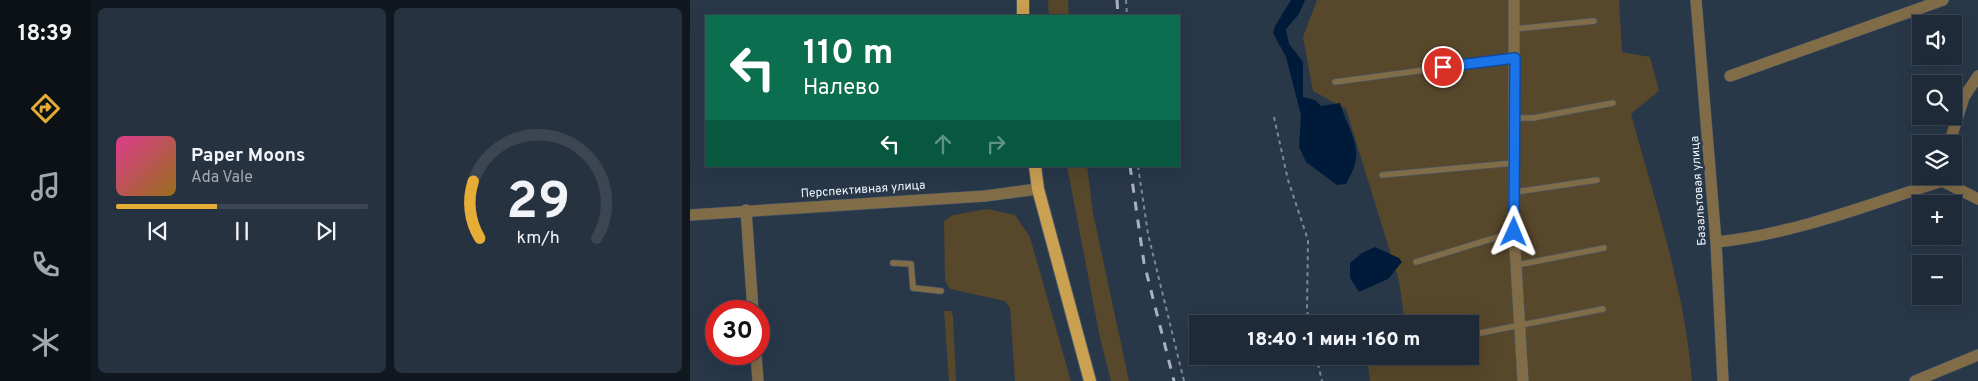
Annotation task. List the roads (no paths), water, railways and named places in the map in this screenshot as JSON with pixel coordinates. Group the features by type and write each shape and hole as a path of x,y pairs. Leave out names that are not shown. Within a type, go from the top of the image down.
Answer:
{"main road":[{"path":"1023,0 1023,15"},
{"path":"1034,167 1038,189 1090,381"}],"street":[{"path":"1514,0 1516,118 1514,232 1522,381"},
{"name":"Базальтовая улица","path":"1696,0 1716,242 1722,381"},
{"path":"1730,76 1943,0"},
{"path":"1952,135 1964,97 1978,76"},
{"path":"1716,242 1751,238 1817,221 1924,185"},
{"path":"1953,185 1978,199"},
{"name":"Перспективная улица","path":"690,215 985,196 1038,189"},
{"path":"746,210 752,300"},
{"path":"1914,381 1978,355"},
{"path":"757,365 758,381"}],"lane":[{"path":"1514,29 1594,21"},
{"path":"1335,82 1515,58"},
{"path":"1516,118 1533,118 1613,103"},
{"path":"1382,175 1514,163"},
{"path":"1515,192 1597,180"},
{"path":"1416,262 1514,232"},
{"path":"1517,264 1604,248"},
{"path":"893,264 911,264 913,288 941,291"},
{"path":"1479,333 1603,309"}],"water":[{"path":"1291,0 1305,0 1299,14 1286,29 1289,44 1303,62 1303,97 1315,100 1321,106 1340,103 1355,144 1355,162 1346,184 1337,185 1306,162 1299,147 1301,115 1286,57 1273,33 1275,26"},
{"path":"1375,247 1399,258 1402,262 1388,279 1359,292 1350,278 1350,263 1362,253"}],"railway":[{"path":"1117,0 1118,15"},
{"path":"1130,167 1144,263 1174,381"}]}
